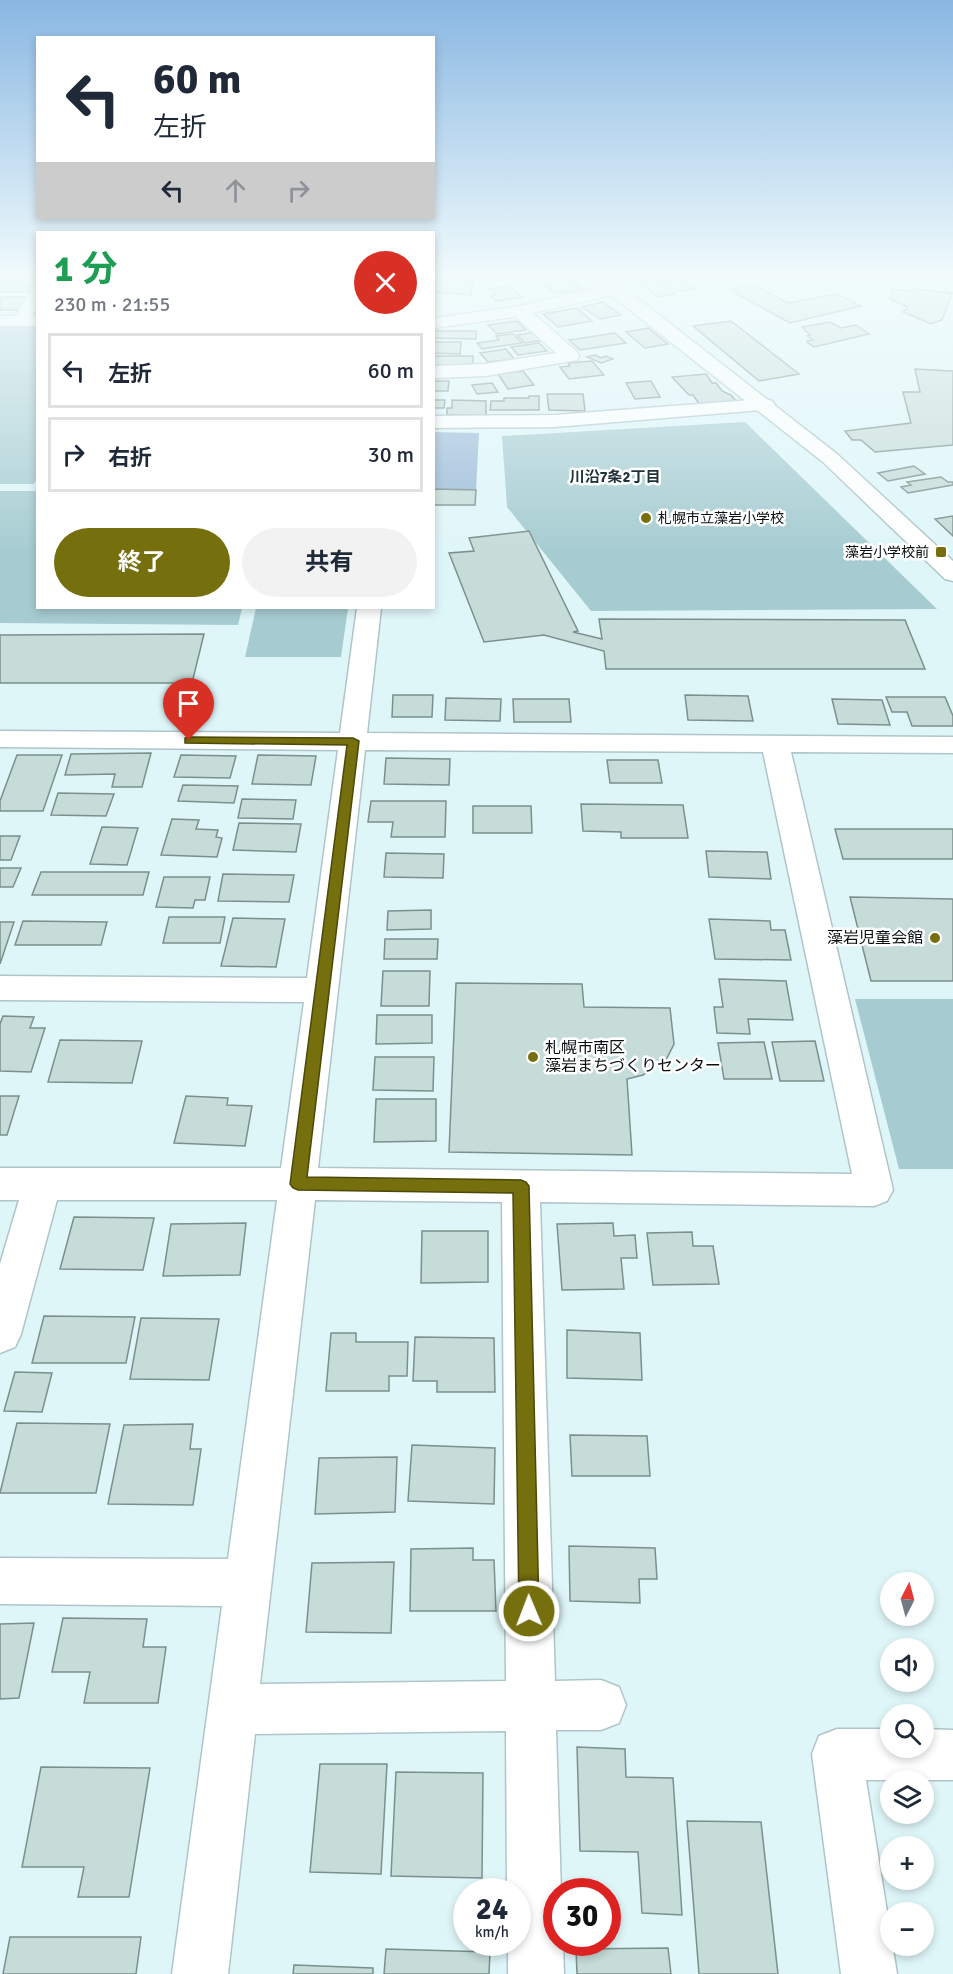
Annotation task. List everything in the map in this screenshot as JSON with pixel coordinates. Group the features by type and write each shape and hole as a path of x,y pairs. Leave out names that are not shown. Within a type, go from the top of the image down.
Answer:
{"street":[{"path":"435,372 496,368"},
{"path":"717,368 830,458 953,574"},
{"path":"435,422 555,421 765,405"},
{"path":"200,1974 369,609"},
{"path":"0,739 953,745"},
{"path":"0,1184 298,1184 874,1190 776,744"},
{"path":"0,988 322,990"},
{"path":"0,1334 42,1184"},
{"path":"521,1186 536,1974"},
{"path":"0,1581 248,1583"},
{"path":"233,1708 601,1705"},
{"path":"869,1974 837,1754 953,1755"}],"shaded area":[{"path":"0,368 36,368 36,480 34,484 0,484"},
{"path":"745,422 937,609 591,611 507,507 502,436"},
{"path":"435,432 479,433 476,490 435,489"},
{"path":"0,491 36,491 36,609 242,609 238,625 0,623"},
{"path":"256,609 348,609 341,657 245,657"},
{"path":"855,999 953,999 953,1169 899,1169"}],"building":[{"path":"561,368 598,368 604,375 569,379"},
{"path":"744,368 791,368 799,374 759,381"},
{"path":"915,369 953,371 953,445 875,452 861,440 852,440 845,431 911,423 903,392 920,392"},
{"path":"523,371 534,385 508,389 498,374"},
{"path":"706,374 712,383 716,383 722,391 731,395 737,402 700,405 693,395 689,395 672,377"},
{"path":"435,381 449,381 448,391 435,391"},
{"path":"651,381 660,397 635,399 626,383"},
{"path":"492,383 498,392 477,394 472,385"},
{"path":"547,394 583,394 585,411 549,410"},
{"path":"529,396 539,396 539,410 490,410 491,401 504,401 504,398 529,398"},
{"path":"435,400 445,400 444,408 435,408"},
{"path":"452,400 486,401 486,415 447,415 447,408 452,408"},
{"path":"914,466 925,474 888,481 878,473"},
{"path":"941,477 948,482 953,482 953,485 908,493 901,487 911,485 907,482"},
{"path":"435,489 476,490 475,505 435,505"},
{"path":"953,516 953,536 935,519"},
{"path":"529,531 578,631 573,632 602,639 599,619 905,620 925,669 606,669 604,651 544,635 484,642 449,553 474,551 469,538"},
{"path":"204,634 192,683 0,683 0,635"},
{"path":"393,695 433,695 432,717 392,717"},
{"path":"685,695 748,696 753,721 688,720"},
{"path":"886,697 945,697 953,716 953,726 912,726 907,712 892,712"},
{"path":"446,698 501,699 500,721 445,720"},
{"path":"513,699 569,699 571,722 514,722"},
{"path":"832,699 882,700 890,725 838,724"},
{"path":"151,753 142,787 112,787 115,774 65,775 71,754"},
{"path":"17,755 62,755 43,811 0,811 0,801"},
{"path":"181,755 236,756 230,778 174,777"},
{"path":"258,755 316,756 311,785 252,784"},
{"path":"386,758 450,759 449,785 384,784"},
{"path":"607,760 658,760 662,783 610,783"},
{"path":"183,785 238,786 234,803 178,801"},
{"path":"58,793 114,794 106,816 51,815"},
{"path":"242,799 296,800 293,819 238,818"},
{"path":"371,801 446,801 445,837 391,837 393,822 368,822"},
{"path":"581,804 683,805 688,838 621,838 621,832 583,831"},
{"path":"473,806 531,806 532,833 473,833"},
{"path":"172,819 199,820 196,829 218,830 216,837 222,838 217,857 161,855"},
{"path":"239,823 301,824 296,852 233,850"},
{"path":"102,827 138,828 127,865 90,864"},
{"path":"835,829 953,829 953,859 843,859"},
{"path":"0,836 20,836 11,860 0,860"},
{"path":"706,851 767,852 771,879 709,877"},
{"path":"386,853 444,854 443,878 384,877"},
{"path":"0,868 21,868 13,887 0,887"},
{"path":"41,872 149,872 143,895 32,895"},
{"path":"223,874 294,875 289,902 218,901"},
{"path":"164,877 210,877 205,900 195,900 193,908 156,907"},
{"path":"850,897 953,899 953,981 871,981"},
{"path":"431,910 431,929 387,930 388,911"},
{"path":"169,917 225,917 220,943 163,943"},
{"path":"233,918 285,919 276,967 221,966"},
{"path":"709,919 770,921 771,930 785,930 791,960 715,959"},
{"path":"23,921 107,922 101,945 15,945"},
{"path":"0,922 14,922 0,964"},
{"path":"385,939 438,939 437,959 384,959"},
{"path":"383,971 430,971 429,1006 381,1006"},
{"path":"719,979 786,981 793,1020 748,1019 750,1034 717,1033 714,1007 723,1007"},
{"path":"456,983 582,984 584,1007 670,1008 674,1044 667,1058 643,1075 627,1079 632,1155 449,1152"},
{"path":"377,1015 432,1015 432,1043 376,1044"},
{"path":"3,1016 34,1017 30,1028 45,1028 31,1072 0,1071 0,1024"},
{"path":"60,1040 142,1041 132,1083 48,1082"},
{"path":"815,1041 824,1081 780,1081 772,1042"},
{"path":"764,1042 772,1079 724,1079 718,1043"},
{"path":"375,1057 434,1057 433,1091 373,1090"},
{"path":"0,1096 19,1096 7,1135 0,1135"},
{"path":"186,1096 228,1098 227,1105 252,1106 245,1146 174,1143"},
{"path":"376,1099 436,1099 436,1141 374,1142"},
{"path":"74,1217 154,1218 143,1270 60,1269"},
{"path":"246,1223 240,1275 163,1276 171,1224"},
{"path":"613,1223 614,1236 635,1235 637,1258 621,1258 624,1289 562,1290 557,1224"},
{"path":"422,1231 488,1231 488,1282 421,1283"},
{"path":"692,1232 693,1246 713,1246 719,1284 653,1285 647,1233"},
{"path":"44,1316 135,1317 126,1363 32,1363"},
{"path":"141,1318 219,1319 209,1380 130,1379"},
{"path":"567,1330 640,1333 642,1380 567,1378"},
{"path":"331,1333 356,1333 356,1342 408,1342 407,1376 389,1376 389,1391 326,1391"},
{"path":"415,1337 494,1338 495,1392 437,1392 437,1381 413,1381"},
{"path":"15,1372 52,1373 42,1412 4,1411"},
{"path":"17,1423 110,1424 96,1493 0,1493"},
{"path":"193,1424 190,1449 201,1449 193,1505 108,1504 124,1425"},
{"path":"570,1435 647,1436 650,1476 572,1476"},
{"path":"412,1445 495,1448 494,1504 408,1501"},
{"path":"397,1457 395,1512 315,1514 319,1458"},
{"path":"569,1546 655,1548 657,1579 639,1579 640,1603 570,1601"},
{"path":"473,1548 473,1560 494,1560 496,1611 410,1611 411,1549"},
{"path":"394,1562 391,1633 306,1632 312,1563"},
{"path":"63,1618 147,1619 143,1647 166,1647 158,1703 84,1703 90,1672 52,1672"},
{"path":"34,1623 19,1698 0,1699 0,1624"},
{"path":"577,1747 625,1749 626,1777 673,1778 682,1915 642,1913 638,1852 580,1851"},
{"path":"320,1764 387,1764 381,1874 310,1872"},
{"path":"41,1767 150,1768 129,1897 78,1897 84,1867 22,1867"},
{"path":"396,1772 483,1773 482,1878 391,1876"},
{"path":"687,1821 761,1822 778,1974 699,1974"},
{"path":"10,1937 141,1937 136,1974 3,1974"},
{"path":"668,1948 671,1974 577,1974 576,1956 621,1956 621,1949"},
{"path":"386,1949 453,1951 453,1956 490,1956 489,1974 384,1974"},
{"path":"294,1965 373,1968 373,1974 293,1974"}],"place":[{"name":"札幌市立藻岩小学校","path":"646,518"},
{"name":"藻岩小学校前","path":"941,552"},
{"name":"藻岩児童会館","path":"935,938"},
{"name":"札幌市南区 藻岩まちづくりセンター","path":"533,1057"}],"district":[{"name":"川沿7条2丁目","path":"615,477"}],"route":[{"path":"189,740 353,741 298,1184 521,1186 529,1611"}]}
